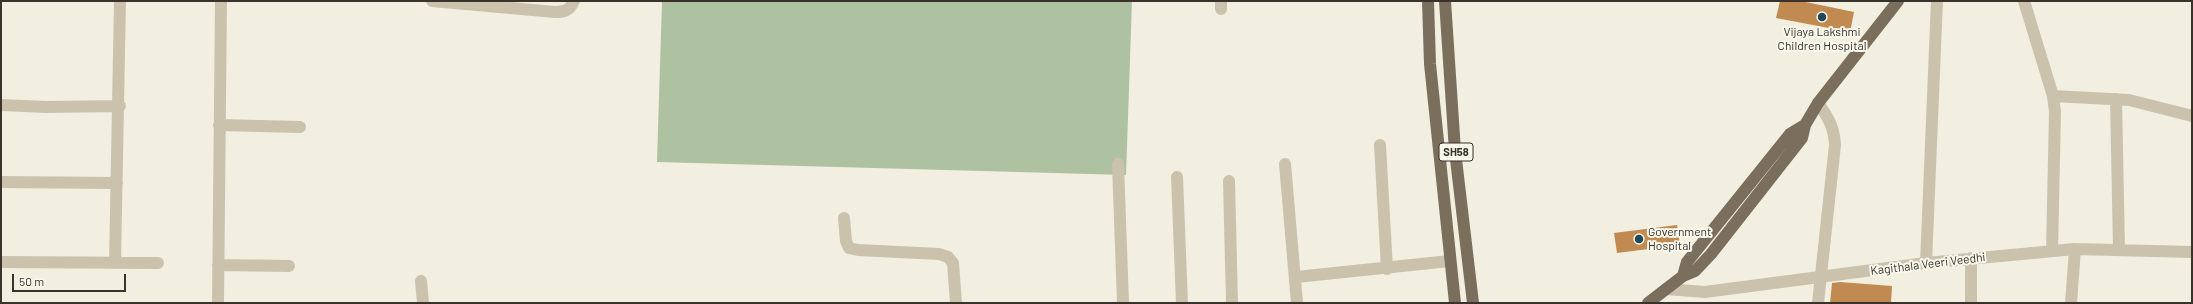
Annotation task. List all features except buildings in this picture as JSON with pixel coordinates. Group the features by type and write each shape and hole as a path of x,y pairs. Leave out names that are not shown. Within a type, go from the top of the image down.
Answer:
{"main road":[{"name":"SH58","path":"1428,1 1430,64 1455,303"},
{"name":"SH58","path":"1444,1 1456,151 1473,303"},
{"path":"1648,303 1683,276 1687,262 1790,134 1805,124 1818,103 1898,1"}],"street":[{"path":"115,263 120,106 120,1"},
{"path":"218,303 221,1"},
{"path":"432,1 559,12 570,8 574,1"},
{"path":"1926,263 1937,1"},
{"path":"2024,1 2053,96 2055,112 2052,251"},
{"path":"2053,96 2116,99 2163,108 2192,116"},
{"path":"2116,99 2119,249"},
{"path":"1818,103 1832,125 1835,144 1822,277 1818,303"},
{"path":"1,105 46,107 120,106"},
{"path":"219,125 300,127"},
{"path":"1380,145 1387,269"},
{"path":"1118,164 1123,303"},
{"path":"1285,164 1296,277 1297,303"},
{"path":"1177,177 1182,303"},
{"path":"1229,181 1232,303"},
{"path":"1,182 117,183"},
{"path":"844,218 846,241 849,248 858,250 939,254 948,257 953,263 956,303"},
{"path":"2071,303 2076,249"},
{"name":"Kagithala Veeri Veedhi","path":"1666,290 1704,292 1926,263 2076,249 2192,252"},
{"path":"1971,258 1971,303"},
{"path":"1296,277 1387,269 1450,261"},
{"path":"1,262 158,263"},
{"path":"218,266 289,266"},
{"path":"421,281 422,303"}],"green space":[{"path":"662,1 1132,1 1126,175 657,162"}],"place":[{"name":"Vijaya Lakshmi Children Hospital","path":"1822,17"},
{"name":"Government Hospital","path":"1639,239"}]}
